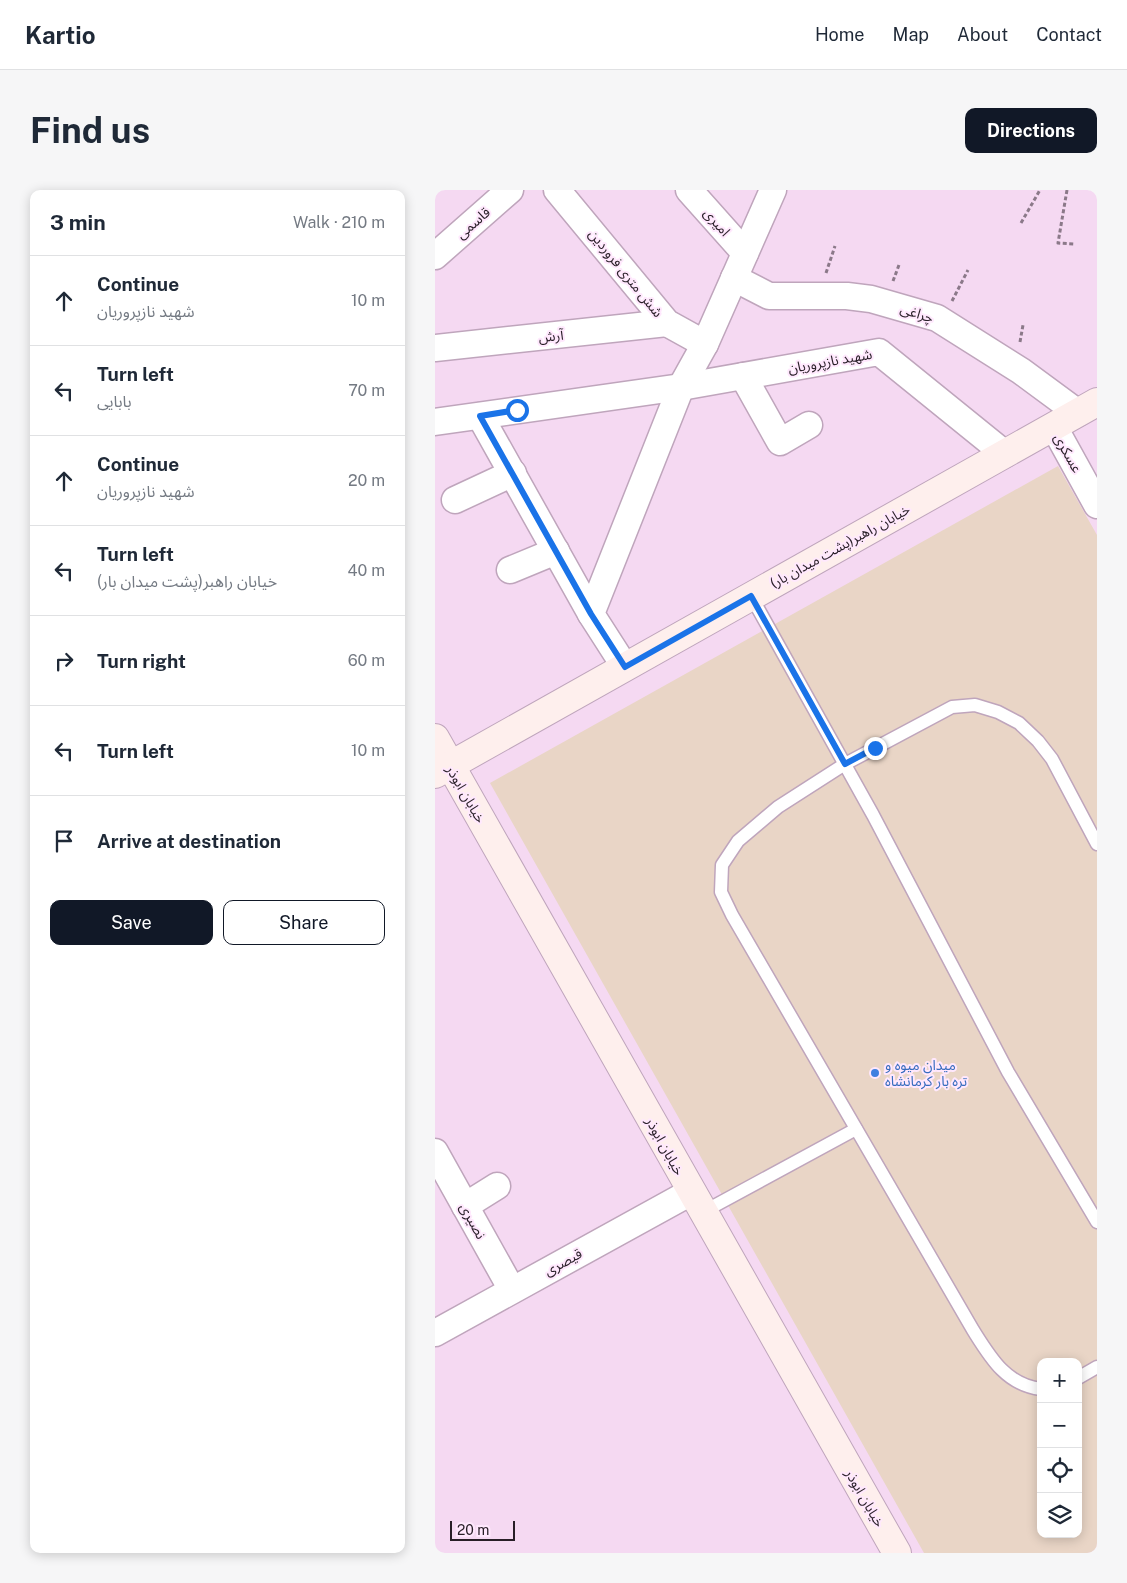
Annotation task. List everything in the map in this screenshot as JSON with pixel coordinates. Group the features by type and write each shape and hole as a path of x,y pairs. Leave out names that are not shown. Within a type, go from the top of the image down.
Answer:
{"street":[{"name":"قاسمی","path":"435,256 511,190"},
{"name":"شش متری فروردین","path":"557,190 667,323 705,344"},
{"name":"امیری","path":"689,190 745,253"},
{"path":"591,614 681,387 705,344 773,190"},
{"name":"چراغی","path":"735,278 769,296 847,296 871,299 941,321 1021,371 1087,407"},
{"name":"آرش","path":"435,348 667,323"},
{"name":"شهید نازپروریان","path":"435,422 681,387 879,352 1005,454"},
{"path":"743,376 781,442 809,425"},
{"name":"خیابان راهبر(پشت میدان بار)","path":"442,770 1087,407"},
{"path":"480,416 591,614 625,667"},
{"name":"عسکری","path":"1054,427 1097,505"},
{"path":"1073,464 1097,475"},
{"path":"455,500 513,474"},
{"path":"510,570 556,551"},
{"name":"خیابان ابوذر","path":"435,738 442,770 697,1202 897,1553"},
{"name":"نصیری","path":"435,1152 512,1290"},
{"path":"465,1206 497,1186"},
{"name":"قیصری","path":"435,1333 512,1290 697,1202"}],"lane":[{"path":"751,596 873,815 1008,1072 1097,1222"},
{"path":"1037,1389 1029,1388 1006,1374 994,1362 973,1330 732,915 721,892 722,865 738,840 778,807 845,764 952,707 975,705 998,712 1019,723 1038,741 1053,759 1097,844"},
{"path":"697,1202 856,1129"},
{"path":"1082,1376 1097,1367"}],"path":[{"path":"1021,222 1041,190"},
{"path":"1067,190 1058,243 1074,244"},
{"path":"941,321 968,270"}],"shaded area":[{"name":"میدان میوه و تره بار کرمانشاه","path":"1058,466 1097,535 1097,1553 924,1553 490,783"}],"place":[{"name":"میدان میوه و تره بار کرمانشاه","path":"875,1073"}],"route":[{"path":"517,410 480,416 591,614 625,667 751,596 845,764 875,748"}]}
